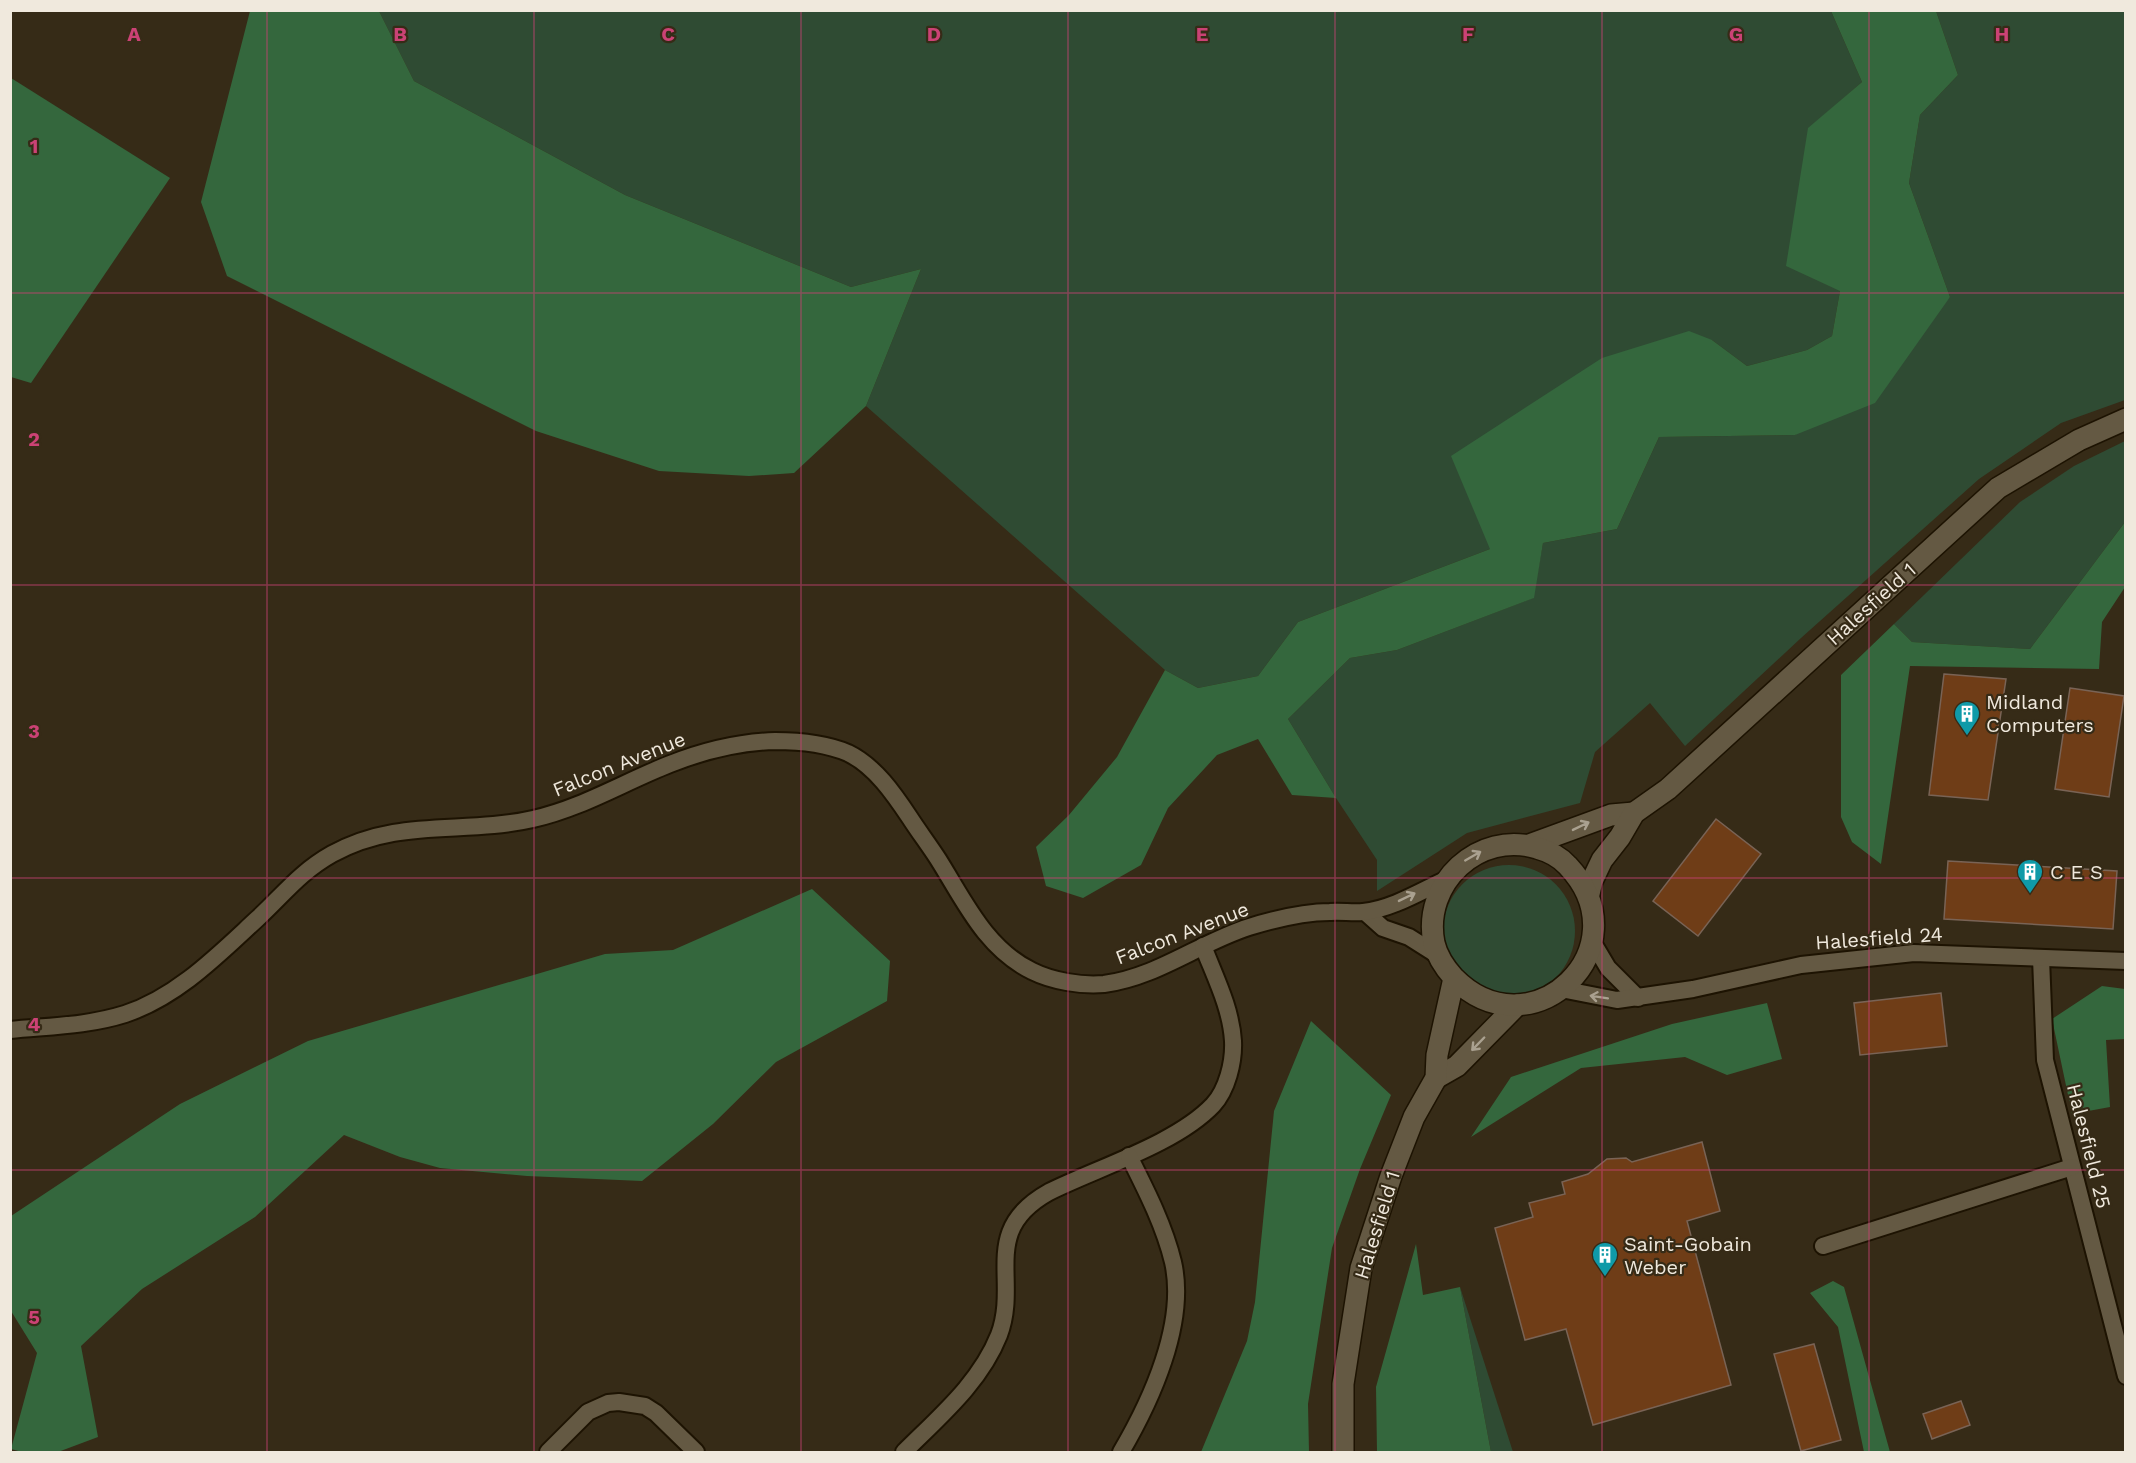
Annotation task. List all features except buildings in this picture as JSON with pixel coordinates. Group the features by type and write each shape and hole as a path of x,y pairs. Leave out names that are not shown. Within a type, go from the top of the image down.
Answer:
{"street":[{"name":"Halesfield 1","path":"1588,894 1602,860 1620,837 1634,813 1668,789 1998,488 2079,440 2126,419"},
{"name":"Falcon Avenue","path":"10,1030 90,1022 126,1014 144,1006 207,965 298,877 320,861 354,843 410,829 477,826 530,820 576,806 685,758 735,746 773,741 849,753 871,769 903,807 984,932 1013,959 1030,970 1063,980 1099,984 1154,971 1237,931 1282,918 1327,912 1365,912 1397,902 1447,879"},
{"name":"Halesfield 1","path":"1529,845 1611,815 1634,813"},
{"name":"Halesfield 1","path":"1510,844 1529,845 1542,849 1565,863 1588,894 1593,918 1589,952 1577,973 1561,989 1540,1000 1517,1005 1494,1003 1462,987 1439,956 1434,943 1433,916 1440,891 1447,879 1466,859 1490,848 1510,844"},
{"path":"1365,912 1383,928 1409,937 1439,956"},
{"path":"1592,941 1608,968 1638,998"},
{"path":"904,1452 970,1384 991,1351 1004,1315 1005,1251 1013,1226 1020,1214 1032,1201 1169,1136 1198,1119 1215,1104 1226,1084 1232,1060 1233,1042 1228,1013 1203,946"},
{"name":"Halesfield 24","path":"1561,989 1617,1000 1638,998 1693,989 1800,965 1914,953 2126,961"},
{"name":"Halesfield 25","path":"2041,958 2045,1060 2126,1376"},
{"name":"Halesfield 1","path":"1343,1452 1343,1384 1361,1268 1391,1176 1414,1117 1436,1078 1437,1054 1454,978"},
{"name":"Halesfield 1","path":"1436,1078 1457,1066 1517,1005"},
{"path":"1121,1452 1149,1402 1166,1355 1175,1303 1173,1263 1166,1238 1129,1156"},
{"path":"1823,1246 2072,1167"},
{"path":"548,1452 588,1412 608,1403 619,1402 645,1406 656,1413 696,1452"}],"green space":[{"path":"250,11 379,11 414,81 625,195 851,287 921,269 866,406 794,473 749,476 659,471 536,431 227,276 201,202"},
{"path":"379,11 1831,11 1862,82 1808,129 1840,291 1832,336 1807,350 1747,366 1712,340 1490,549 1298,622 1258,676 1198,688 1165,670 866,406 921,269 851,287 625,195 414,81"},
{"path":"1831,11 1936,11 1958,75 1920,115 1909,183 1950,297 1875,403 1795,435 1659,437 1617,529 1543,543 1534,598 1397,650 1350,658 1288,719 1336,798 1292,795 1258,739 1217,755 1168,808 1141,865 1083,898 1046,886 1036,847 1069,815 1117,757 1165,670 1198,688 1258,676 1298,622 1490,549 1451,456 1602,358 1689,331 1712,340 1747,366 1807,350 1832,336 1840,291 1786,266 1808,128 1862,82"},
{"path":"1936,11 2125,11 2125,400 2061,423 1979,479 1801,638 1685,746 1650,703 1595,752 1580,803 1467,833 1377,891 1377,860 1288,719 1350,658 1397,650 1533,598 1543,543 1617,529 1659,437 1795,435 1950,297 1909,183 1920,115 1958,75"},
{"path":"11,78 170,178 31,383 11,377"},
{"path":"2125,441 2125,522 2030,649 1912,642 1894,624 2020,502 2074,466"},
{"path":"2125,522 2125,587 2102,622 2099,669 1910,666 1881,864 1852,842 1841,817 1841,675 1894,624 1912,642 2030,649"},
{"path":"1509,865 1534,870 1556,884 1570,906 1575,931 1570,956 1556,978 1534,992 1509,997 1484,992 1462,978 1448,956 1443,931 1448,906 1462,884 1484,870"},
{"path":"812,889 890,961 887,1001 776,1062 713,1124 642,1181 527,1176 440,1168 400,1157 344,1135 255,1217 142,1289 81,1346 98,1437 58,1452 22,1452 11,1449 37,1353 11,1311 11,1216 180,1104 308,1041 605,954 673,950"},
{"path":"2102,986 2125,989 2125,1039 2106,1040 2110,1107 2072,1114 2052,1019"},
{"path":"1767,1003 1782,1059 1727,1075 1685,1057 1581,1068 1471,1137 1511,1077 1672,1024"},
{"path":"1311,1021 1391,1095 1360,1169 1332,1248 1308,1404 1309,1452 1201,1452 1247,1341 1255,1302 1274,1111"},
{"path":"1416,1244 1423,1295 1460,1287 1491,1452 1377,1452 1376,1387"},
{"path":"1833,1281 1844,1287 1890,1452 1864,1452 1838,1327 1810,1293"},
{"path":"1460,1287 1513,1452 1491,1452"}],"place":[{"name":"Midland Computers","path":"1967,737"},
{"name":"C E S","path":"2030,895"},
{"name":"Saint-Gobain Weber","path":"1605,1278"}]}
